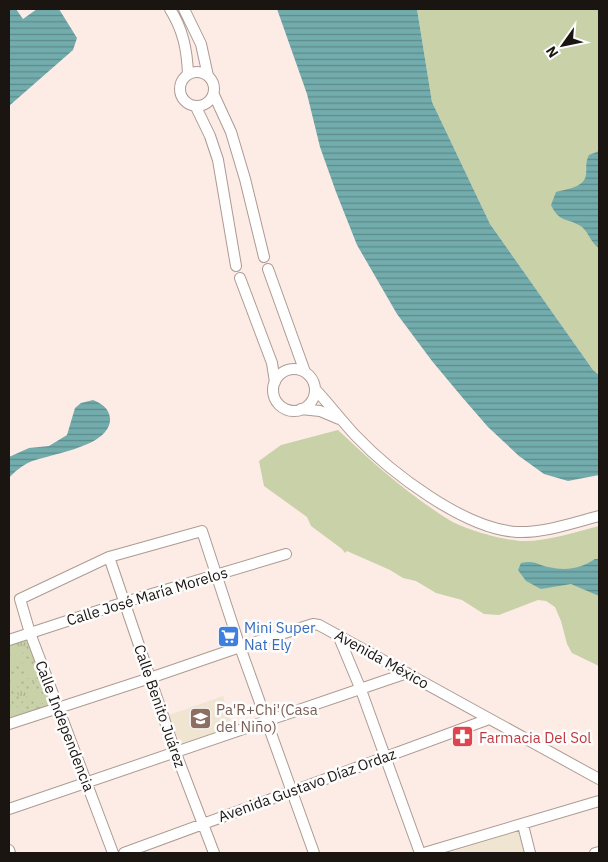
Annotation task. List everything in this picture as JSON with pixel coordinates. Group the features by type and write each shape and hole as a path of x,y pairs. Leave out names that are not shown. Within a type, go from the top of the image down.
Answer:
{"street":[{"path":"170,9 180,25 187,53 188,74"},
{"path":"184,9 201,44 208,76 214,84 214,94 236,148 264,257"},
{"path":"208,76 198,72 188,74 181,82 180,94 186,103 196,107 207,104 214,94"},
{"path":"196,107 210,136 218,160 236,266"},
{"path":"268,269 306,372 315,389 327,401 340,419 390,467 451,510 476,523 497,529 518,532 559,526 599,516"},
{"path":"240,278 272,363 275,382 274,396 282,406 288,409 320,411 340,419"},
{"path":"275,382 282,372 288,370 306,372"},
{"path":"301,409 311,402 315,389"},
{"path":"109,557 202,531 240,647 314,853"},
{"name":"Calle José María Morelos","path":"9,640 124,602 286,554"},
{"name":"Calle Independencia","path":"109,557 20,599 30,633 113,853"},
{"name":"Calle Benito Juárez","path":"109,557 150,678 214,853"},
{"name":"Avenida México","path":"9,724 313,624 319,625 338,635 599,779"},
{"path":"338,635 420,853"},
{"path":"9,809 407,673"},
{"name":"Avenida Gustavo Díaz Ordaz","path":"124,853 489,719"},
{"path":"431,852 599,801"},
{"path":"524,824 530,853"},
{"path":"595,853 599,852"}],"shaded area":[{"name":"Pa'R+Chi'(Casa del Niño)","path":"223,696 232,726 180,745 169,715"},
{"path":"519,831 524,853 448,853 509,834"}],"green space":[{"path":"417,9 599,9 599,375 593,370 490,224 432,102"},
{"path":"338,430 406,490 451,521 466,528 505,539 530,541 599,526 599,666 572,653 567,644 555,607 546,601 538,600 499,615 484,614 462,600 436,593 416,581 403,578 390,570 347,551 345,553 311,526 307,517 264,486 259,461 281,445"},
{"path":"28,637 53,705 9,719 9,644"},
{"path":"27,644 37,668 35,671 21,655 25,651"},
{"path":"18,659 25,666 28,673 11,678 9,675 16,669"},
{"path":"38,674 48,697 48,700 34,694"},
{"path":"27,678 31,680 29,692 23,687 19,688 13,685"},
{"path":"12,690 19,696 28,696 21,705 14,709 9,695"},
{"path":"32,699 38,704 43,703 44,706 23,712 22,711"}],"water":[{"path":"9,9 16,9 23,19 37,9 59,9 77,38 73,50 9,106"},
{"path":"277,9 417,9 432,102 490,224 593,370 599,375 599,475 568,481 544,474 519,456 488,427 462,397 397,314 357,245 336,192 320,147 307,94"},
{"path":"599,151 599,248 582,227 561,218 551,205 556,192 582,183 586,175 589,155"},
{"path":"93,400 104,406 110,418 108,428 101,436 91,443 78,448 30,462 9,478 9,457 29,448 49,446 67,435 75,408 81,403"},
{"path":"599,559 599,596 571,584 541,589 526,581 518,570 521,563 526,562 567,569 584,565"}],"place":[{"name":"Mini Super Nat Ely","path":"228,636"},
{"name":"Pa'R+Chi'(Casa del Niño)","path":"200,718"},
{"name":"Farmacia Del Sol","path":"463,737"}]}
